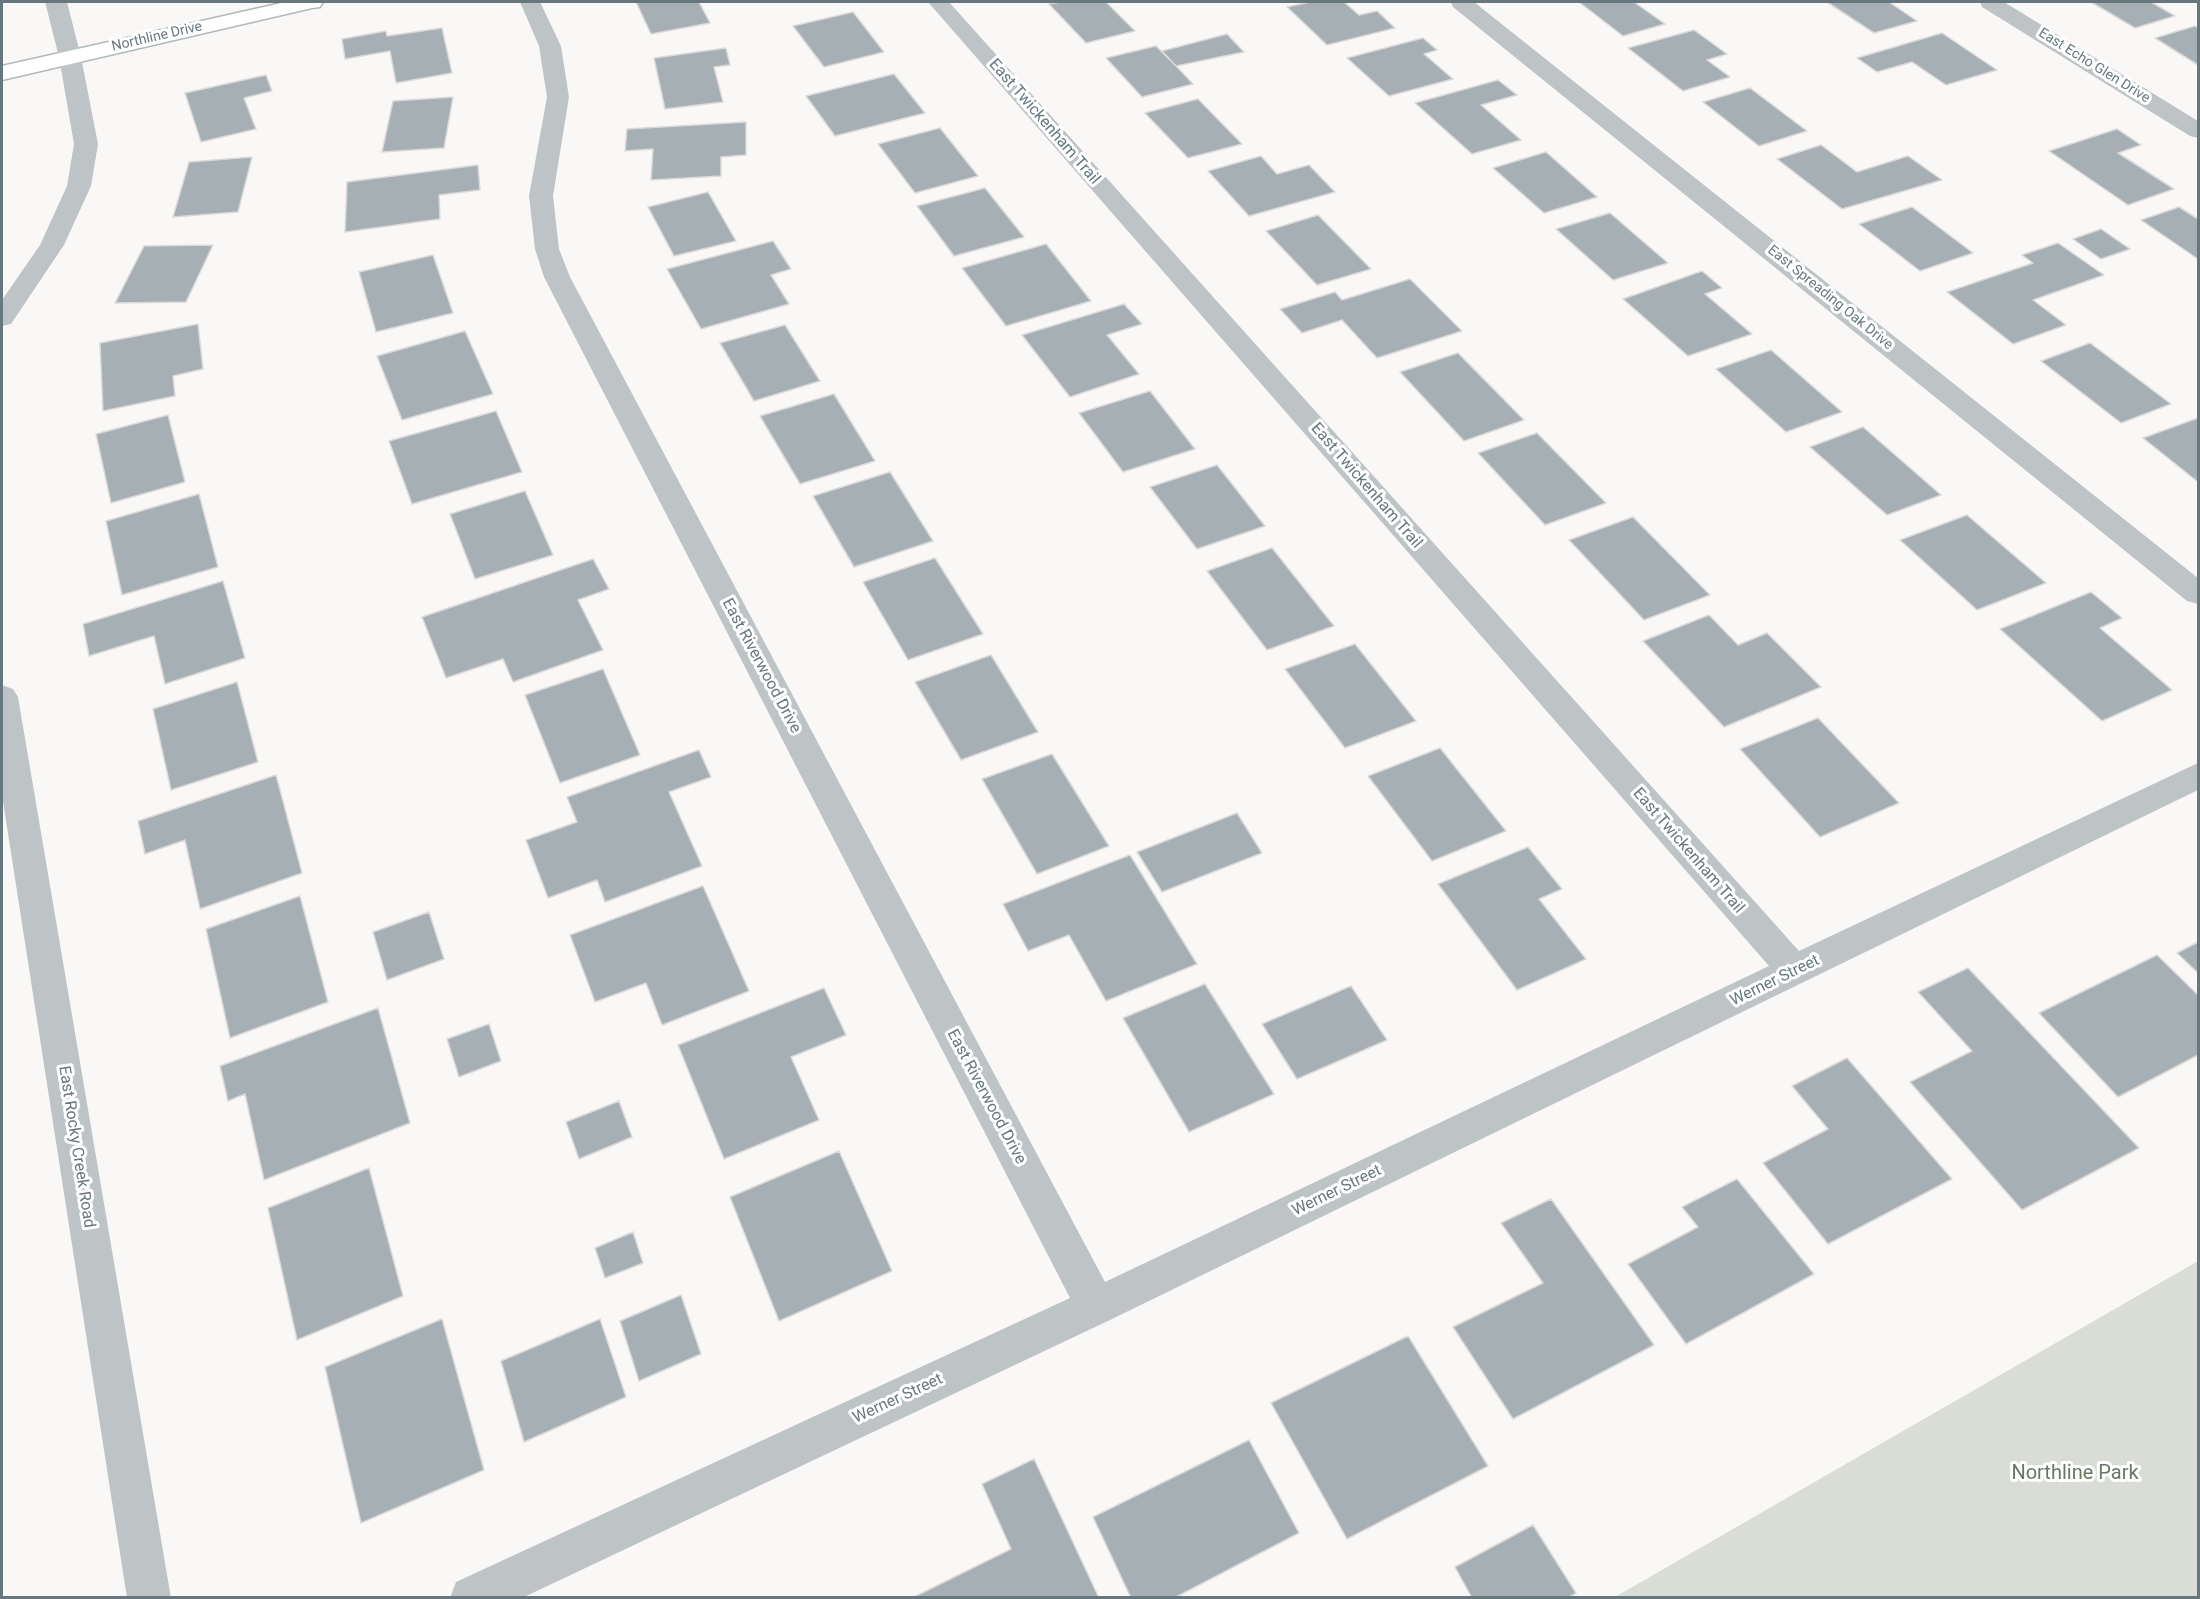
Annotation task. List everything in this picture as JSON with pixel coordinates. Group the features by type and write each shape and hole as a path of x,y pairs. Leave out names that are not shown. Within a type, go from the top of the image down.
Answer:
{"street":[{"path":"2,318 52,245 79,186 86,144 70,57 56,2"},
{"name":"Northline Drive","path":"2,73 312,2"},
{"name":"East Riverwood Drive","path":"530,2 550,46 558,97 541,196 544,232 557,277 1096,1306"},
{"name":"East Twickenham Trail","path":"938,2 1795,971"},
{"name":"East Spreading Oak Drive","path":"1461,2 2199,594"},
{"name":"East Echo Glen Drive","path":"1990,2 2199,131"},
{"name":"East Rocky Creek Road","path":"2,697 149,1598"},
{"name":"Werner Street","path":"472,1598 1096,1306 2199,777"}],"green space":[{"name":"Northline Park","path":"2198,1261 2198,1597 1615,1597"}],"building":[{"path":"636,2 699,2 710,23 651,34"},
{"path":"1106,2 1135,31 1086,43 1049,4"},
{"path":"1310,2 1344,2 1359,15 1377,11 1395,28 1327,45 1287,7"},
{"path":"1579,2 1634,2 1665,24 1623,36"},
{"path":"1827,2 1889,2 1917,21 1874,33"},
{"path":"2091,2 2151,2 2175,16 2135,28"},
{"path":"853,12 884,52 824,67 793,26"},
{"path":"2195,26 2198,28 2198,65 2155,38"},
{"path":"442,28 452,73 396,83 390,51 345,59 342,39 386,31 387,36"},
{"path":"1694,30 1727,54 1707,60 1730,77 1683,91 1628,48"},
{"path":"1942,33 1997,70 1946,85 1912,62 1877,72 1857,58"},
{"path":"1227,34 1244,52 1176,66 1162,51"},
{"path":"1423,38 1437,50 1424,54 1453,79 1389,96 1347,58"},
{"path":"1156,46 1193,84 1142,97 1106,58"},
{"path":"726,48 730,65 714,67 723,102 665,109 654,58"},
{"path":"894,74 925,113 835,136 806,96"},
{"path":"266,75 272,91 244,98 256,129 201,142 185,93"},
{"path":"1498,80 1517,95 1481,105 1521,140 1472,154 1415,103"},
{"path":"1750,88 1807,131 1759,146 1703,102"},
{"path":"453,97 444,148 382,152 393,101"},
{"path":"1198,99 1242,144 1188,158 1145,113"},
{"path":"746,122 746,155 721,157 721,176 651,180 653,149 625,151 627,129"},
{"path":"940,128 978,176 915,193 878,144"},
{"path":"2117,129 2141,145 2118,153 2174,189 2128,205 2049,151"},
{"path":"1821,145 1857,172 1908,156 1942,180 1842,209 1777,159"},
{"path":"1546,152 1597,197 1544,213 1493,168"},
{"path":"1261,156 1277,174 1309,165 1335,192 1249,216 1208,171"},
{"path":"252,157 238,212 173,217 189,162"},
{"path":"478,165 480,190 439,195 440,219 345,232 347,182"},
{"path":"985,188 1024,237 954,256 917,206"},
{"path":"708,192 736,241 674,256 648,207"},
{"path":"1912,207 1973,253 1920,271 1859,224"},
{"path":"2179,207 2198,219 2198,259 2141,220"},
{"path":"1610,213 1668,263 1613,280 1556,229"},
{"path":"1318,215 1371,269 1317,285 1266,231"},
{"path":"2101,229 2130,249 2101,259 2073,239"},
{"path":"773,241 791,269 771,275 789,304 701,329 667,269"},
{"path":"2058,243 2104,275 2033,300 2066,325 2013,344 1947,292 2033,263 2022,255"},
{"path":"1046,244 1091,301 1006,326 962,268"},
{"path":"213,245 186,302 115,303 144,246"},
{"path":"433,255 453,313 376,332 359,272"},
{"path":"1702,271 1722,288 1705,294 1752,334 1688,356 1623,299"},
{"path":"1410,279 1462,331 1377,358 1342,320 1302,333 1280,309 1335,292 1342,300"},
{"path":"1124,304 1142,324 1107,335 1139,374 1070,397 1022,335"},
{"path":"198,324 203,369 173,376 175,396 103,411 100,343"},
{"path":"785,325 820,381 754,401 720,343"},
{"path":"465,331 493,394 402,420 377,356"},
{"path":"2090,343 2171,404 2121,423 2041,361"},
{"path":"1771,350 1842,412 1786,432 1716,369"},
{"path":"1458,353 1524,420 1464,441 1400,372"},
{"path":"1150,391 1195,449 1123,472 1079,413"},
{"path":"834,394 875,461 800,484 760,416"},
{"path":"496,411 522,472 412,504 389,441"},
{"path":"168,415 185,482 111,503 96,434"},
{"path":"2198,418 2198,482 2143,438"},
{"path":"1863,427 1941,495 1887,515 1810,447"},
{"path":"1537,433 1606,503 1545,525 1478,453"},
{"path":"1217,465 1265,526 1197,549 1150,487"},
{"path":"890,472 933,541 854,567 813,496"},
{"path":"525,491 553,555 475,579 450,514"},
{"path":"199,494 218,567 122,595 106,521"},
{"path":"1967,515 2046,583 1977,610 1900,540"},
{"path":"1633,517 1710,595 1644,620 1569,540"},
{"path":"1272,548 1334,626 1267,650 1207,571"},
{"path":"935,558 983,634 908,660 863,582"},
{"path":"593,559 609,589 578,600 603,650 513,682 503,659 446,678 422,617"},
{"path":"223,581 245,658 165,684 154,636 89,656 83,624"},
{"path":"2091,592 2122,618 2100,628 2172,690 2102,721 2000,629"},
{"path":"1709,615 1738,645 1767,633 1821,687 1724,727 1643,641"},
{"path":"1355,644 1416,721 1345,748 1285,669"},
{"path":"991,655 1038,732 961,760 915,682"},
{"path":"603,669 640,755 560,783 525,695"},
{"path":"237,682 258,762 171,790 153,709"},
{"path":"1818,718 1899,803 1820,837 1740,749"},
{"path":"1440,748 1506,831 1432,861 1368,776"},
{"path":"699,750 711,777 669,792 702,866 605,902 597,880 548,898 526,840 577,822 567,797"},
{"path":"1052,754 1109,846 1037,874 982,779"},
{"path":"276,775 302,873 200,909 185,840 145,854 138,821"},
{"path":"1237,813 1262,853 1162,892 1137,852"},
{"path":"1528,847 1562,889 1539,899 1586,959 1517,990 1438,884"},
{"path":"1130,855 1197,964 1106,1001 1069,935 1028,951 1003,904"},
{"path":"703,886 749,991 662,1025 646,983 595,1002 570,935"},
{"path":"300,896 328,1002 230,1038 206,929"},
{"path":"429,912 444,959 387,980 373,932"},
{"path":"2198,942 2198,973 2177,953"},
{"path":"2157,955 2198,995 2198,1055 2118,1097 2039,1013"},
{"path":"1968,968 2139,1148 2022,1210 1910,1082 1972,1051 1918,992"},
{"path":"1205,984 1274,1094 1189,1132 1123,1018"},
{"path":"1351,986 1387,1040 1297,1079 1262,1024"},
{"path":"824,988 846,1035 791,1057 819,1120 724,1159 678,1045"},
{"path":"378,1008 410,1123 264,1180 245,1094 228,1101 220,1066"},
{"path":"489,1024 501,1061 459,1077 447,1039"},
{"path":"1847,1058 1952,1179 1828,1244 1763,1163 1828,1129 1792,1086"},
{"path":"619,1101 632,1137 579,1159 566,1122"},
{"path":"839,1151 892,1271 779,1321 730,1197"},
{"path":"369,1168 403,1296 297,1340 268,1208"},
{"path":"1737,1179 1814,1274 1686,1344 1628,1264 1698,1227 1682,1207"},
{"path":"1551,1199 1654,1345 1513,1419 1453,1327 1543,1283 1501,1223"},
{"path":"633,1232 643,1263 605,1278 595,1248"},
{"path":"681,1295 701,1354 639,1381 620,1321"},
{"path":"442,1319 484,1470 361,1523 325,1367"},
{"path":"600,1319 626,1397 524,1442 501,1361"},
{"path":"1408,1336 1488,1466 1347,1539 1271,1403"},
{"path":"1249,1440 1299,1533 1174,1598 1131,1598 1093,1517"},
{"path":"1034,1459 1099,1598 912,1598 1011,1549 982,1484"},
{"path":"1533,1525 1576,1593 1568,1598 1472,1598 1455,1567"}]}
